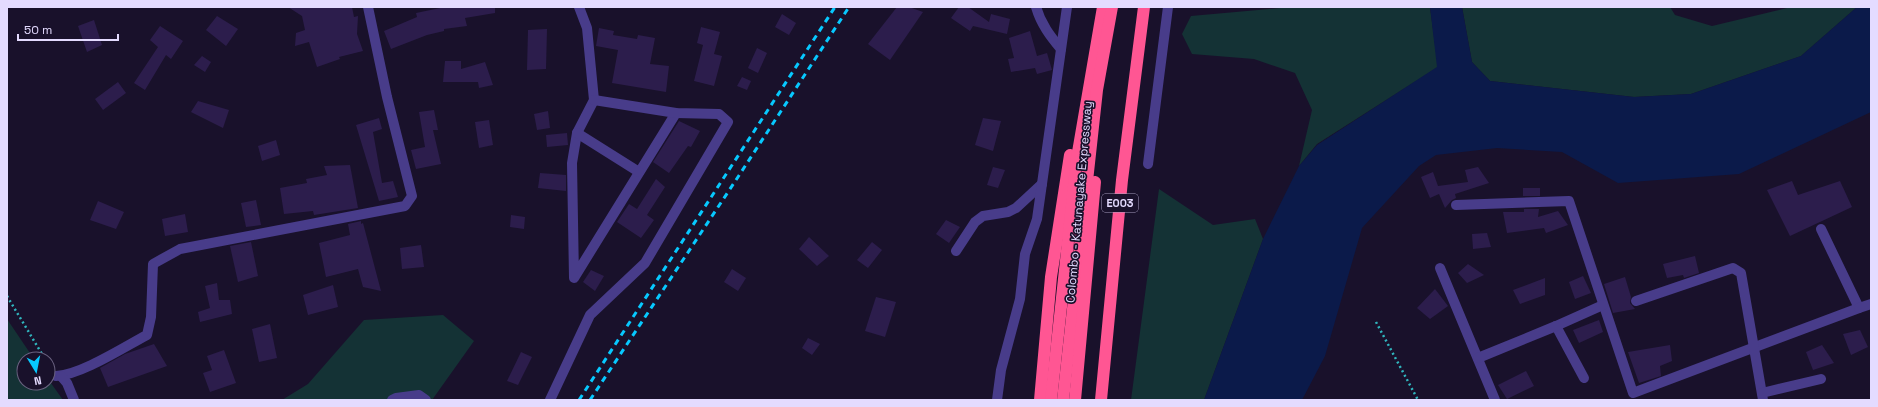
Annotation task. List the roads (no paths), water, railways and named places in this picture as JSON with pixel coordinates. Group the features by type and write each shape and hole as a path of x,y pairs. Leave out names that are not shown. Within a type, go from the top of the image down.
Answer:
{"highway":[{"path":"1051,400 1077,158 1103,7"},
{"path":"1063,400 1097,90 1113,7"},
{"name":"Colombo - Katunayake Expressway","path":"1075,400 1106,60 1113,7"},
{"name":"E003","path":"1101,400 1122,180 1144,7"},
{"path":"1040,400 1051,277 1070,156 1095,51"}],"street":[{"path":"74,400 67,383 59,376 86,367 147,335 151,317 153,264 180,249 405,206 412,196 386,97 368,7"},
{"path":"579,7 587,28 594,100 577,133 572,163 574,278 676,113"},
{"path":"1036,7 1039,17 1049,35 1061,49"},
{"path":"997,400 1001,370 1020,298 1025,254 1037,219 1067,7"},
{"path":"1148,164 1168,7"},
{"path":"550,400 590,315 645,262 728,122 719,114 676,113 594,100"},
{"path":"577,133 639,172"},
{"path":"956,251 975,222 983,216 1012,210 1042,184"},
{"path":"1456,205 1569,201 1634,397 1754,348 1871,304"},
{"path":"1821,228 1859,308"},
{"path":"1440,268 1495,400"},
{"path":"1636,301 1733,268 1741,273 1763,396 1821,379"},
{"path":"1478,358 1556,326 1603,304"},
{"path":"1556,326 1584,378"},
{"path":"392,400 396,398 419,395 426,400"}],"water":[{"path":"1430,7 1462,7 1472,62 1490,81 1634,97 1691,94 1801,56 1857,7 1871,7 1871,112 1739,174 1618,183 1562,152 1497,148 1436,155 1419,166 1362,228 1325,356 1302,400 1204,400 1263,239 1299,166 1317,145 1437,67"}],"railway":[{"path":"579,400 835,7"},
{"path":"590,400 849,7"}]}
